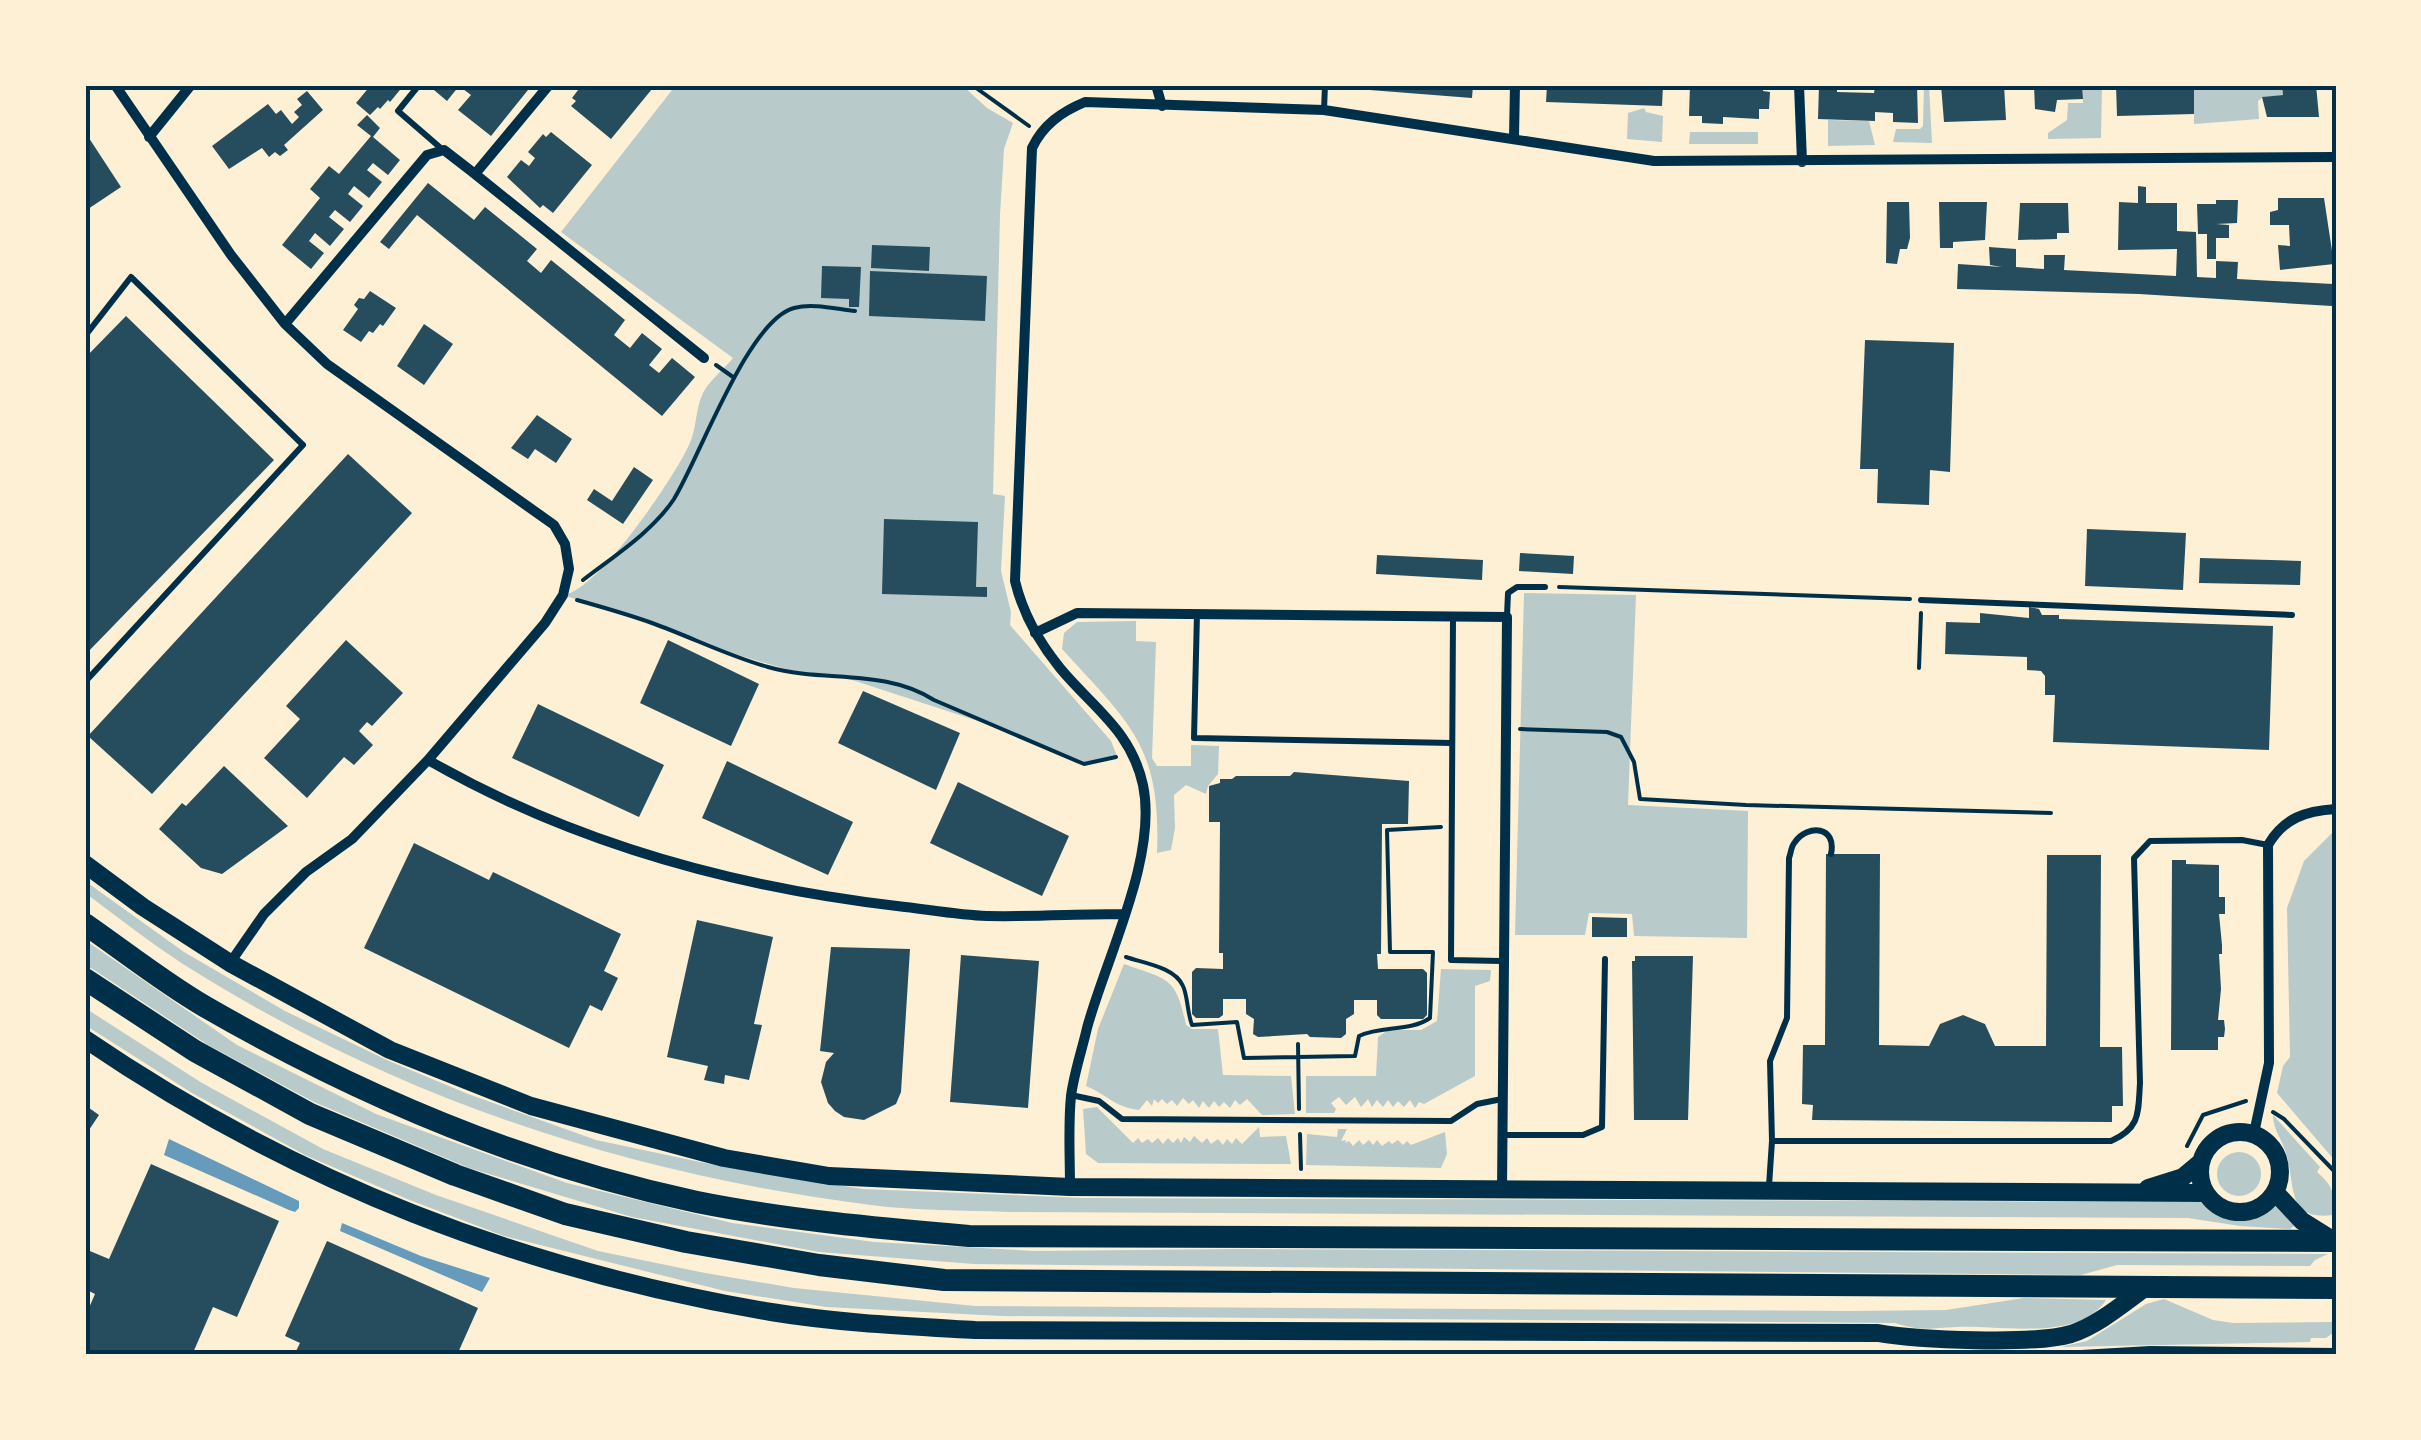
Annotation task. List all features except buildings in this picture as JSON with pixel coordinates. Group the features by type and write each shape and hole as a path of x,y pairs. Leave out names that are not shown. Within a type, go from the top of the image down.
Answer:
{"highway":[{"path":"85,924 216,1012 327,1074 452,1129 607,1179 697,1202 828,1224 988,1236 2335,1241"},
{"path":"85,979 195,1051 310,1114 455,1176 565,1214 686,1242 819,1266 956,1280 2336,1288"}],"street":[{"path":"115,85 231,255 284,324 328,364 554,524 566,544 570,569 563,595 546,623 428,760 352,839 306,872 264,914 230,963"},
{"path":"150,136 192,85"},
{"path":"474,174 549,85"},
{"path":"1156,85 1162,106"},
{"path":"1514,85 1514,138"},
{"path":"1800,85 1802,162"},
{"path":"1070,1188 1071,1095 1088,1025 1124,914 1147,818 1133,754 1118,727 1059,667 1022,610 1015,580 1032,148 1040,132 1062,112 1085,102 1324,110 1654,161 2336,157"},
{"path":"284,324 412,170 426,155 444,150 704,358"},
{"path":"1036,633 1077,612 1507,618 1502,1190"},
{"path":"428,760 489,795 578,831 767,886 984,916 1124,914"},
{"path":"2254,1133 2268,1063 2268,845 2280,824 2318,810 2336,809"},
{"path":"85,864 144,908 230,963 390,1050 531,1106 593,1124 724,1158 828,1176 1070,1188 2206,1193"},
{"path":"85,1039 220,1124 326,1179 393,1208 539,1260 614,1280 773,1312 975,1330 1878,1333 1904,1338 2043,1338 2070,1334 2092,1324 2149,1285"},
{"path":"2231,1133 2254,1133 2272,1148 2279,1162 2276,1192 2254,1210 2227,1210 2206,1193 2201,1162 2218,1138 2231,1133"},
{"path":"2132,1192 2183,1177 2201,1162"},
{"path":"2276,1192 2302,1221 2335,1241"}],"lane":[{"path":"419,85 398,111 444,150"},
{"path":"1324,110 1325,85"},
{"path":"85,336 131,277 304,445 85,682"},
{"path":"1507,618 1508,593 1517,587 1544,586"},
{"path":"1921,600 2292,615"},
{"path":"1197,612 1194,738 1452,743"},
{"path":"1453,616 1451,960 1502,960"},
{"path":"1768,1191 1772,1141 1770,1061 1787,1018 1789,858 1795,842 1808,832 1822,830 1832,836 1831,854"},
{"path":"1772,1141 2111,1141 2126,1134 2137,1118 2140,1083 2134,858 2150,841 2242,840 2268,845"},
{"path":"1502,1135 1583,1135 1602,1127 1605,959"},
{"path":"1071,1095 1099,1101 1122,1119 1452,1121 1476,1104 1502,1099"}],"path":[{"path":"972,85 1040,132"},
{"path":"563,595 643,533 672,502 703,445 732,377 770,324 792,308 856,311"},
{"path":"1544,586 1921,600 1919,668"},
{"path":"563,595 771,668 828,677 877,678 914,688 1084,764 1133,754"},
{"path":"1505,728 1607,732 1621,738 1634,762 1640,799 2051,813"},
{"path":"1112,952 1173,974 1184,986 1185,1008 1192,1024 1236,1022 1244,1058 1356,1056 1359,1036 1376,1028 1420,1025 1430,1018 1433,952 1390,952 1387,830 1452,826"},
{"path":"2187,1146 2203,1115 2241,1100 2260,1104 2284,1119 2336,1173"},
{"path":"1301,1171 1311,1172"},
{"path":"2080,1352 2150,1348 2336,1350"}],"shaded area":[{"path":"676,85 962,85 987,108 1013,123 1004,149 1000,215 993,494 1005,496 1001,571 1011,612 1010,625 1111,741 1117,756 1084,764 984,723 843,677 792,671 695,642 663,627 563,595 595,575 652,506 689,445 703,393 733,358 561,232"},
{"path":"1924,85 1929,85 1932,143 1893,142 1896,129 1923,126"},
{"path":"2082,85 2102,85 2101,138 2048,139 2048,133 2067,120 2068,103 2083,103"},
{"path":"2194,85 2282,85 2283,95 2258,101 2259,119 2194,124"},
{"path":"1644,108 1663,116 1662,142 1627,139 1628,113"},
{"path":"1828,120 1869,121 1875,145 1828,146"},
{"path":"1690,132 1758,132 1758,144 1689,144"},
{"path":"1524,593 1636,595 1628,805 1748,811 1747,938 1634,936 1632,914 1589,913 1585,935 1515,935"},
{"path":"1136,621 1136,641 1156,642 1152,758 1157,766 1191,766 1191,745 1219,746 1218,774 1206,794 1186,785 1174,795 1171,850 1157,853 1157,816 1147,761 1123,718 1062,649 1064,633 1077,622"},
{"path":"2336,829 2336,1162 2277,1093 2283,1066 2290,1057 2287,908 2304,861"},
{"path":"85,881 184,952 285,1011 468,1094 596,1140 719,1166 863,1189 1083,1198 2200,1202 2238,1219 2256,1216 2278,1205 2296,1224 2290,1229 2188,1218 1008,1212 888,1207 779,1191 601,1150 428,1091 263,1011 170,956 85,893"},
{"path":"85,940 237,1045 376,1114 567,1183 732,1223 874,1242 1034,1251 2328,1254 2310,1266 2117,1265 2081,1275 974,1264 819,1252 632,1217 469,1168 314,1102 208,1045 85,964"},
{"path":"1124,964 1168,982 1178,997 1186,1025 1192,1029 1218,1029 1223,1075 1291,1076 1295,1114 1262,1115 1247,1099 1240,1105 1235,1100 1230,1108 1224,1102 1219,1107 1214,1101 1209,1108 1203,1101 1199,1108 1193,1100 1189,1104 1183,1098 1177,1106 1172,1100 1167,1104 1154,1099 1152,1106 1147,1100 1139,1110 1086,1086 1098,1029"},
{"path":"1441,969 1491,970 1490,981 1475,986 1475,1076 1424,1104 1419,1102 1415,1108 1410,1100 1404,1107 1398,1101 1393,1107 1388,1100 1383,1107 1377,1100 1372,1107 1368,1099 1361,1107 1355,1097 1346,1105 1339,1097 1331,1103 1336,1109 1334,1113 1306,1113 1306,1076 1376,1076 1378,1037 1388,1030 1421,1030 1437,1021"},
{"path":"85,1008 202,1083 323,1149 436,1195 598,1251 794,1288 975,1306 1849,1311 1946,1310 2024,1298 2106,1300 2094,1313 2077,1322 2015,1329 1920,1328 1895,1323 1002,1316 826,1307 725,1291 504,1236 407,1199 305,1155 192,1093 85,1025"},
{"path":"1097,1107 1133,1143 1138,1138 1142,1143 1148,1139 1152,1143 1158,1138 1163,1144 1168,1138 1173,1143 1178,1138 1181,1143 1184,1137 1190,1142 1194,1136 1202,1143 1207,1138 1211,1144 1218,1139 1223,1145 1227,1139 1232,1144 1236,1138 1242,1144 1259,1127 1260,1137 1286,1136 1291,1164 1098,1163 1086,1154 1083,1109"},
{"path":"2273,1115 2320,1167 2317,1172 2332,1190 2333,1215 2307,1212 2295,1198"},
{"path":"1338,1129 1347,1129 1341,1141 1349,1141 1353,1146 1359,1140 1363,1145 1369,1140 1373,1145 1377,1140 1382,1146 1398,1140 1411,1145 1445,1132 1447,1154 1441,1168 1306,1165 1307,1134 1337,1137"},
{"path":"2239,1152 2255,1158 2261,1174 2255,1190 2239,1196 2223,1190 2217,1174 2223,1158"},
{"path":"2164,1299 2213,1320 2333,1322 2333,1333 2326,1338 2311,1338 2310,1342 2060,1347 2087,1341 2146,1304"}],"water":[{"path":"169,1139 299,1201 299,1208 295,1212 289,1210 164,1155"},
{"path":"342,1223 421,1256 490,1278 482,1292 340,1231"}]}
